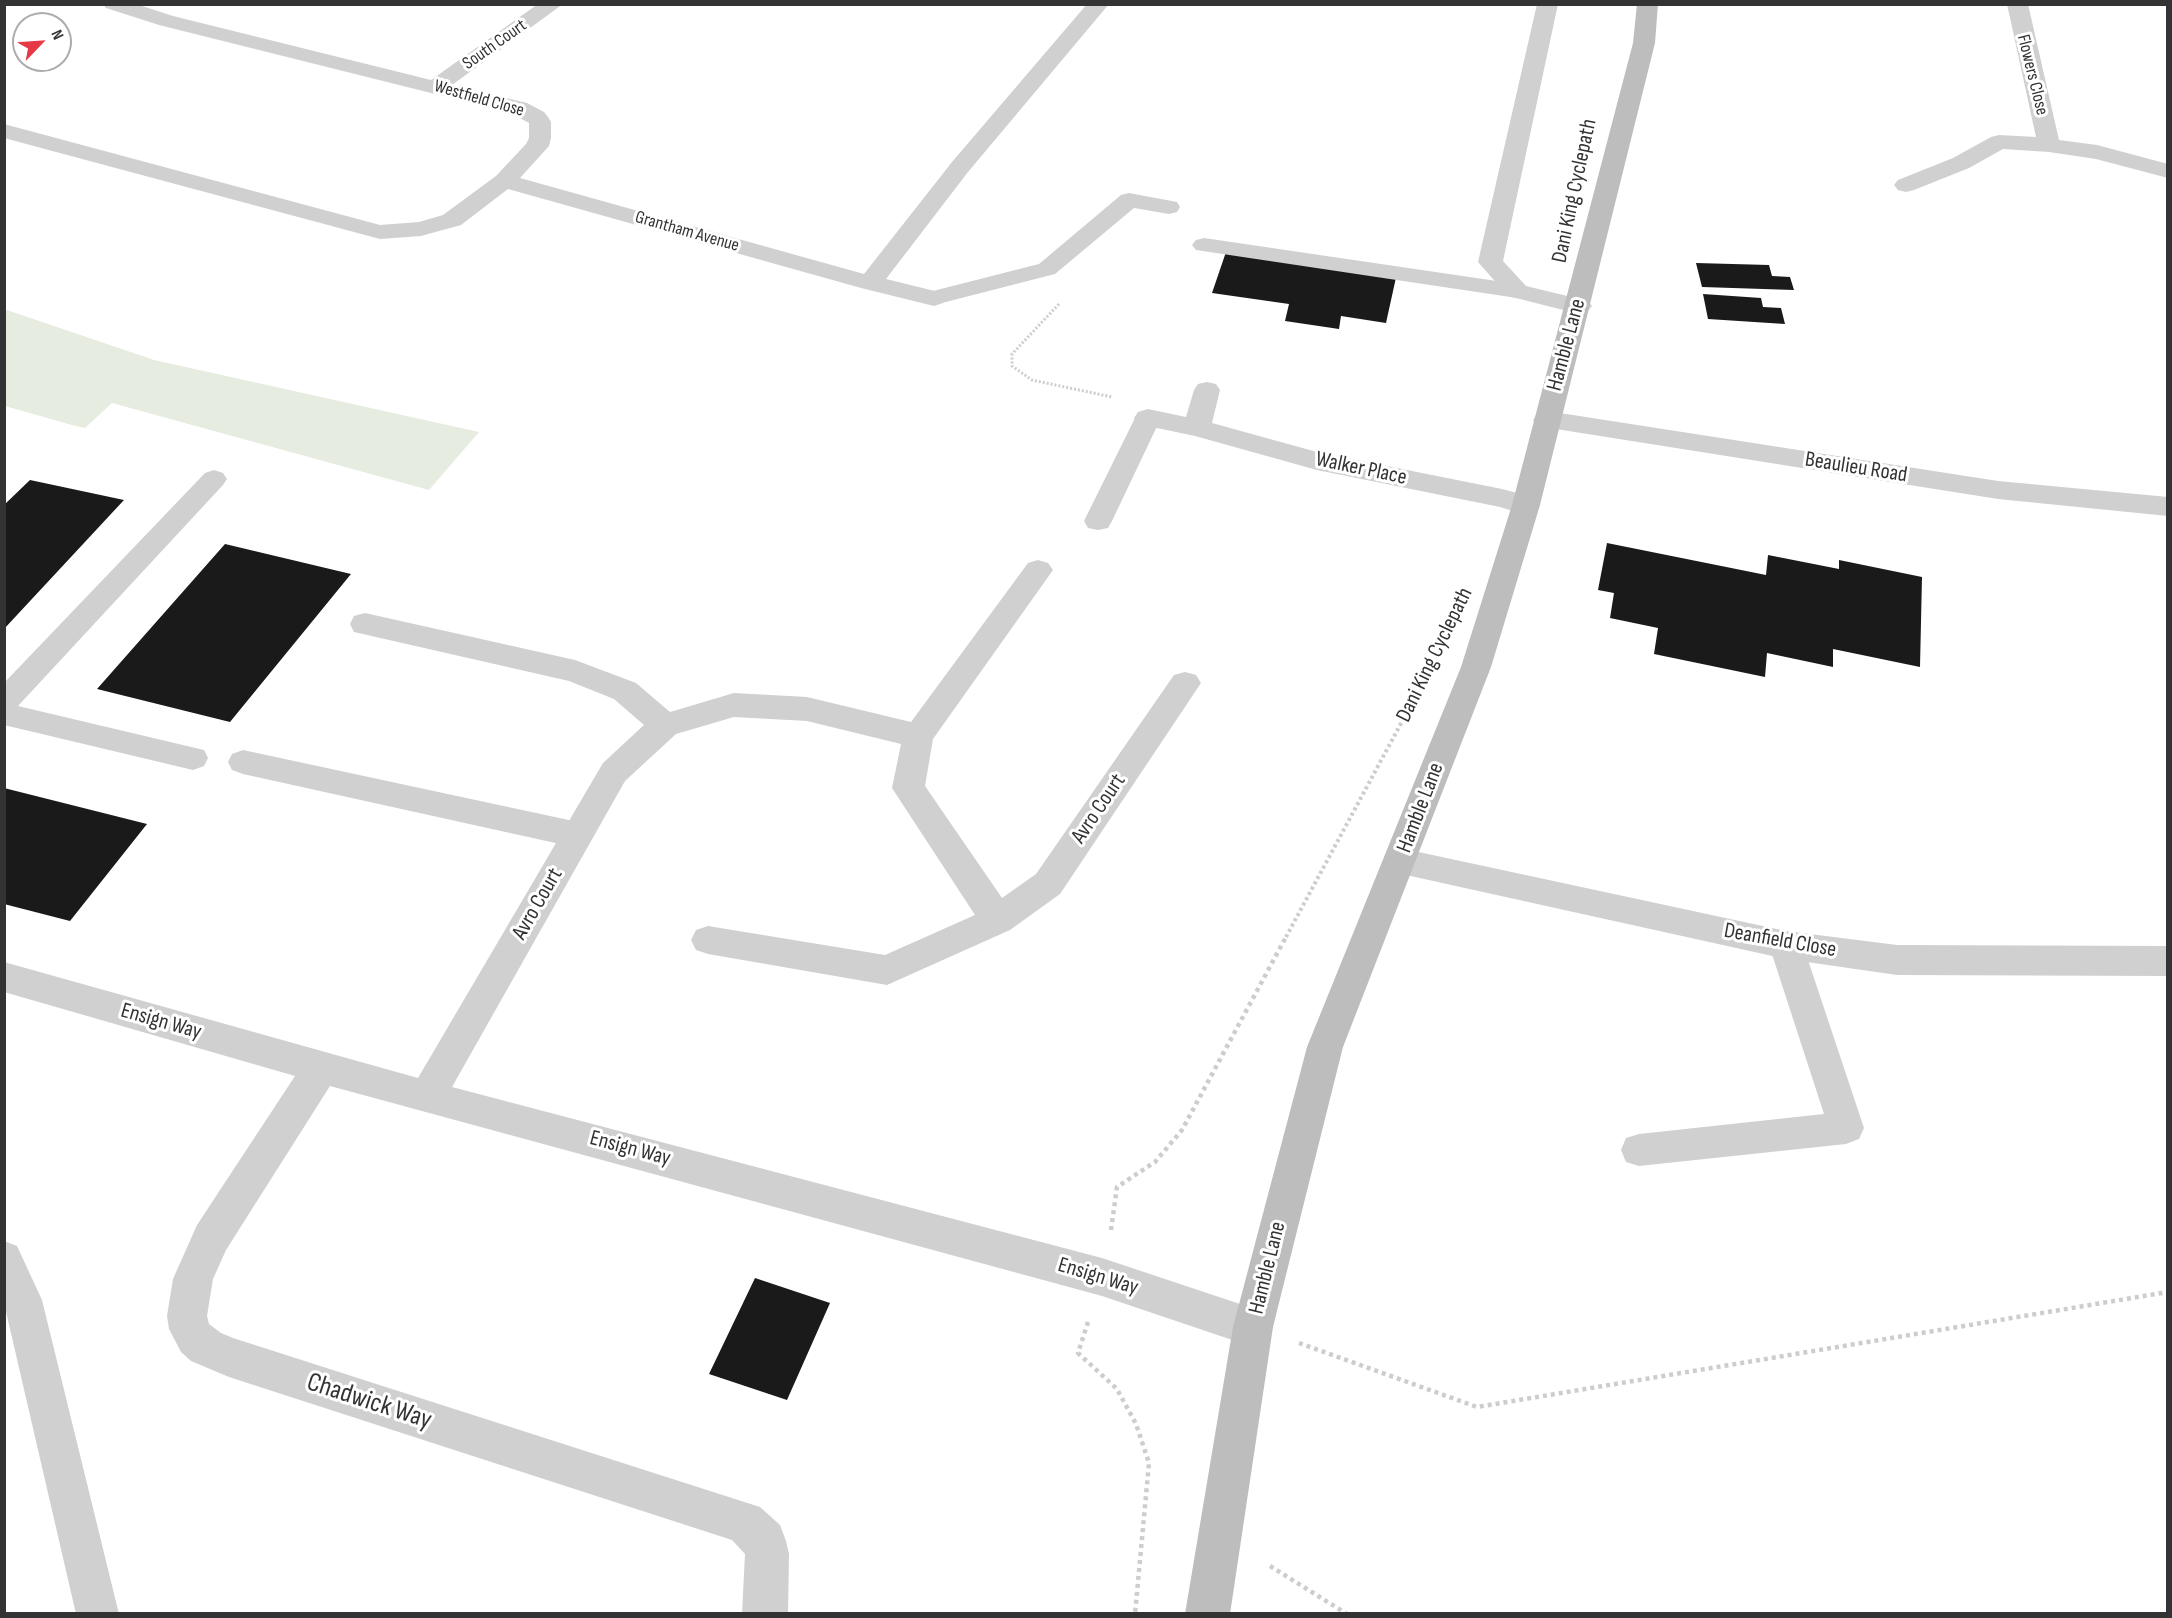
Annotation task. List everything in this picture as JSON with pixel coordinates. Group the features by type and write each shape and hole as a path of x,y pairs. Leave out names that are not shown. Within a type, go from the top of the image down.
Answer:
{"main road":[{"name":"Hamble Lane","path":"1207,1614 1253,1327 1325,1047 1476,667 1526,506 1546,420 1579,306 1644,43 1648,4"}],"street":[{"name":"Westfield Close","path":"4,131 380,232 421,229 452,220 504,181 537,146 542,130 540,122 536,117 519,108 166,21 113,4"},
{"name":"South Court","path":"436,86 553,4"},
{"path":"870,283 960,167 1099,4"},
{"path":"1548,4 1490,262 1517,291 1579,306"},
{"name":"Flowers Close","path":"2017,4 2049,145"},
{"name":"Flowers Close","path":"1906,185 1961,163 1999,142 2049,145 2097,152 2168,171"},
{"name":"Grantham Avenue","path":"504,181 870,283 934,298"},
{"path":"1197,428 1207,390"},
{"name":"Walker Place","path":"1148,418 1197,428 1317,461 1502,498 1526,506"},
{"name":"Beaulieu Road","path":"1546,420 1998,490 2168,507"},
{"path":"998,920 908,788 918,736 1038,570"},
{"path":"365,624 575,671 625,691 665,725"},
{"name":"Avro Court","path":"708,940 887,970 998,920 1048,884 1185,683"},
{"name":"Avro Court","path":"428,1095 614,772 665,725 734,705 807,709 918,736"},
{"name":"Deanfield Close","path":"1400,861 1786,945 1897,960 2168,962"},
{"name":"Ensign Way","path":"4,977 321,1068 1102,1277 1253,1327"},
{"name":"Chadwick Way","path":"321,1068 211,1238 193,1279 190,1293 187,1316 189,1329 195,1338 206,1347 229,1357 745,1522 764,1541 767,1554 765,1614"}],"lane":[{"path":"934,298 1047,269 1129,200 1169,207"},
{"path":"1204,245 1517,291"},
{"path":"1098,521 1148,418"},
{"path":"4,702 214,479"},
{"path":"4,714 193,758"},
{"path":"243,762 578,835"},
{"path":"1639,1150 1846,1128 1786,945"},
{"path":"4,1259 23,1300 98,1614"}],"path":[{"path":"1063,297 1059,305 1012,354 1012,366 1032,380 1128,400 1140,407 1148,418"},
{"name":"Dani King Cyclepath","path":"1117,1201 1117,1187 1155,1162 1182,1130 1414,699"},
{"path":"1253,1327 1477,1407 2168,1292"},
{"path":"1078,1353 1117,1389 1136,1424 1149,1463 1135,1614"},
{"path":"1270,1566 1347,1614"}],"shaded area":[{"path":"4,309 154,360 479,432 429,490 112,403 85,428 72,425 5,406"}],"building":[{"path":"1227,249 1397,273 1386,323 1341,316 1339,329 1285,321 1289,304 1212,293"},
{"path":"1696,263 1769,265 1772,276 1790,277 1794,290 1702,287"},
{"path":"1703,294 1761,298 1763,307 1781,308 1785,324 1708,319"},
{"path":"30,480 124,500 4,629 4,505"},
{"path":"1607,543 1766,575 1768,555 1839,569 1839,560 1922,577 1920,667 1833,649 1833,667 1767,653 1765,677 1654,654 1658,628 1610,618 1614,593 1598,590"},
{"path":"225,544 351,574 230,722 97,689"},
{"path":"4,788 147,824 70,921 4,904"},
{"path":"755,1278 830,1303 787,1400 709,1374"}]}
